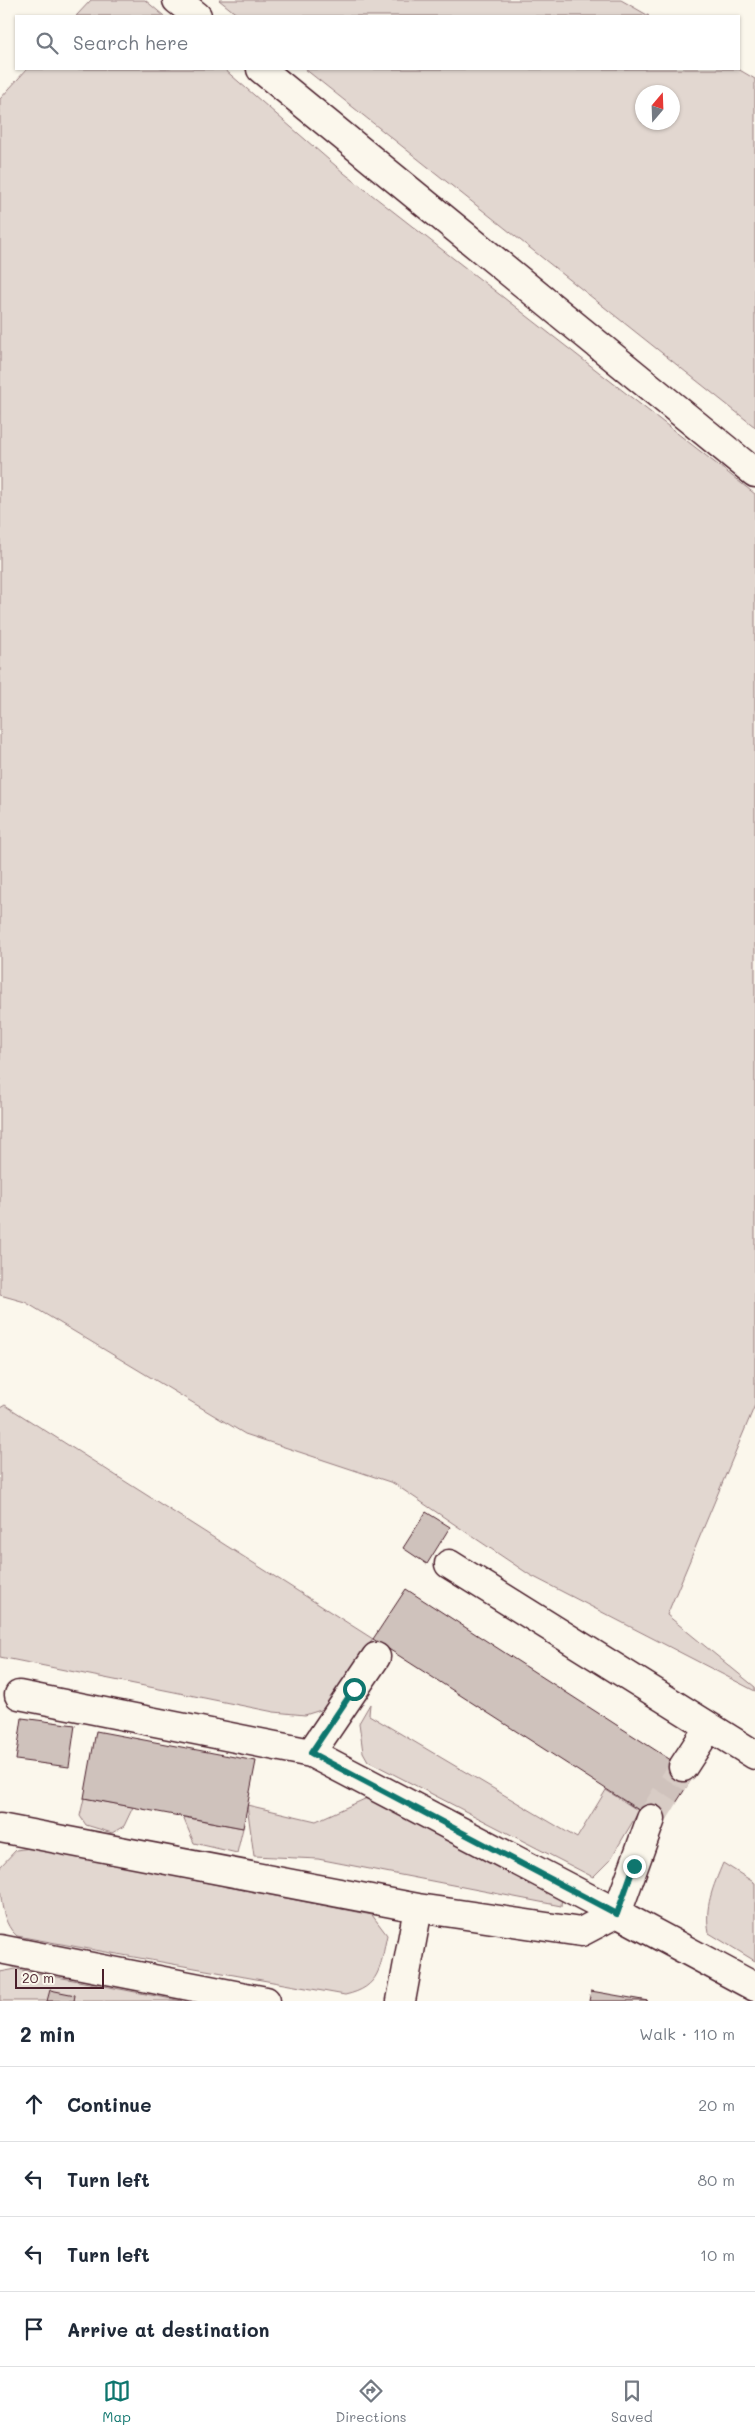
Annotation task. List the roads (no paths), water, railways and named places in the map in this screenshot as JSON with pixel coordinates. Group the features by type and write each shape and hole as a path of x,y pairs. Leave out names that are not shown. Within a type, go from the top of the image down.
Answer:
{"main road":[{"path":"178,0 196,15"},
{"path":"262,70 755,473"},
{"path":"449,1564 755,1755"},
{"path":"311,1753 376,1657"},
{"path":"19,1694 311,1753 755,1987"},
{"path":"683,1767 709,1727"},
{"path":"0,1828 418,1908 581,1932 617,1914 652,1819"},
{"path":"400,2001 418,1908"},
{"path":"0,1950 266,2001"}],"tunnel":[{"path":"651,1819 683,1767"}]}
